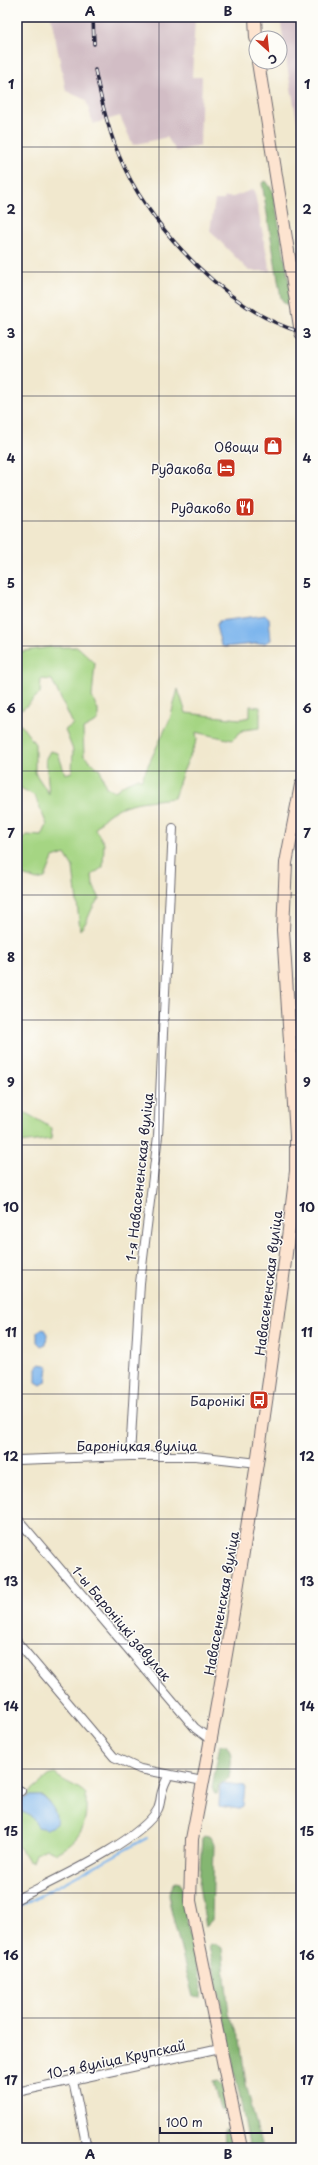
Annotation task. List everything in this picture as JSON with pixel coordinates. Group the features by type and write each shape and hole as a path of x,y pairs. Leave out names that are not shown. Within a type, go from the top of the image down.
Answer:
{"main road":[{"path":"255,17 256,30"},
{"path":"259,70 301,333"},
{"name":"Навасененская вуліца","path":"240,2148 190,1901 192,1839 211,1740 258,1463 296,1171 296,1136 283,930 286,863 301,784"}],"street":[{"name":"1-я Навасененская вуліца","path":"130,1456 140,1283 158,1136 173,828"},
{"name":"Бароніцкая вуліца","path":"17,1460 130,1456 196,1456 258,1463"},
{"name":"1-ы Бароніцкі завулак","path":"17,1518 195,1728 211,1740"},
{"path":"17,1642 114,1757 140,1769 203,1781"},
{"path":"17,1899 71,1873 115,1846 148,1822 158,1809 163,1788 169,1775"},
{"name":"10-я вуліца Крупскай","path":"17,2092 220,2048"},
{"path":"73,2080 87,2148"}],"shaded area":[{"path":"51,17 195,17 192,77 202,77 200,146 176,151 167,137 133,145 120,116 93,124 86,100 66,91"},
{"path":"280,17 301,17 301,143 288,70 288,30 282,30"},
{"path":"254,189 270,271 249,271 210,231 215,200 224,200 225,197 233,197"}],"green space":[{"path":"266,181 273,191 292,299 289,304 285,304 281,298 262,183"},
{"path":"51,647 78,647 95,663 92,697 98,710 98,721 83,729 84,756 100,770 106,787 115,791 126,783 138,778 141,780 170,719 178,689 186,713 240,719 250,717 250,706 260,707 260,728 243,730 232,740 196,732 197,740 182,774 174,798 130,804 111,812 95,829 104,843 103,867 92,875 93,885 100,899 96,902 84,926 80,930 73,867 65,854 53,858 45,878 37,880 22,875 17,865 17,844 27,835 42,836 47,825 35,796 17,786 17,725 21,725 35,744 35,773 49,794 46,758 50,751 58,753 65,774 72,772 73,750 65,730 73,724 52,680 41,679 40,693 22,710 17,706 17,652"},
{"path":"17,1108 52,1128 51,1139 20,1143 17,1150"},
{"path":"220,1745 226,1745 229,1749 231,1765 229,1778 219,1785 217,1794 215,1794 212,1787"},
{"path":"55,1774 79,1788 86,1794 86,1814 82,1829 73,1842 56,1853 46,1848 35,1854 32,1862 28,1861 21,1849 17,1846 17,1819 22,1812 31,1816 50,1803 43,1796 29,1796 27,1794 50,1775"},
{"path":"205,1835 211,1837 214,1844 212,1920 206,1926 199,1886 202,1838"},
{"path":"175,1882 180,1883 184,1895 183,1905 202,1987 201,1998 193,1997 170,1906 169,1893"},
{"path":"215,1943 222,1948 229,2014 240,2041 246,2084 262,2148 250,2148 209,1945"},
{"path":"218,2081 223,2085 227,2107 225,2110 220,2109 213,2082"},
{"path":"224,2129 229,2129 234,2137 236,2148 225,2148"}],"water":[{"path":"266,615 269,618 271,640 265,643 224,647 221,645 216,626 219,621"},
{"path":"43,1328 47,1334 46,1344 41,1346 37,1342 37,1332"},
{"path":"39,1364 46,1365 48,1367 46,1382 41,1385 36,1382 36,1368"},
{"path":"223,1783 245,1786 243,1807 239,1809 219,1806 220,1786"},
{"path":"29,1796 42,1796 48,1802 55,1812 56,1824 47,1829 38,1827 31,1816 22,1812 19,1807 23,1799"}],"waterway":[{"path":"17,1908 147,1838"}],"railway":[{"path":"93,17 94,44"},
{"path":"95,70 107,121 115,145 125,169 138,193 155,218 198,267 223,289 249,308 275,322 301,332"}],"place":[{"name":"Овощи","path":"273,446"},
{"name":"Рудакова","path":"226,468"},
{"name":"Рудаково","path":"245,507"},
{"name":"Баронікі","path":"259,1400"}]}
